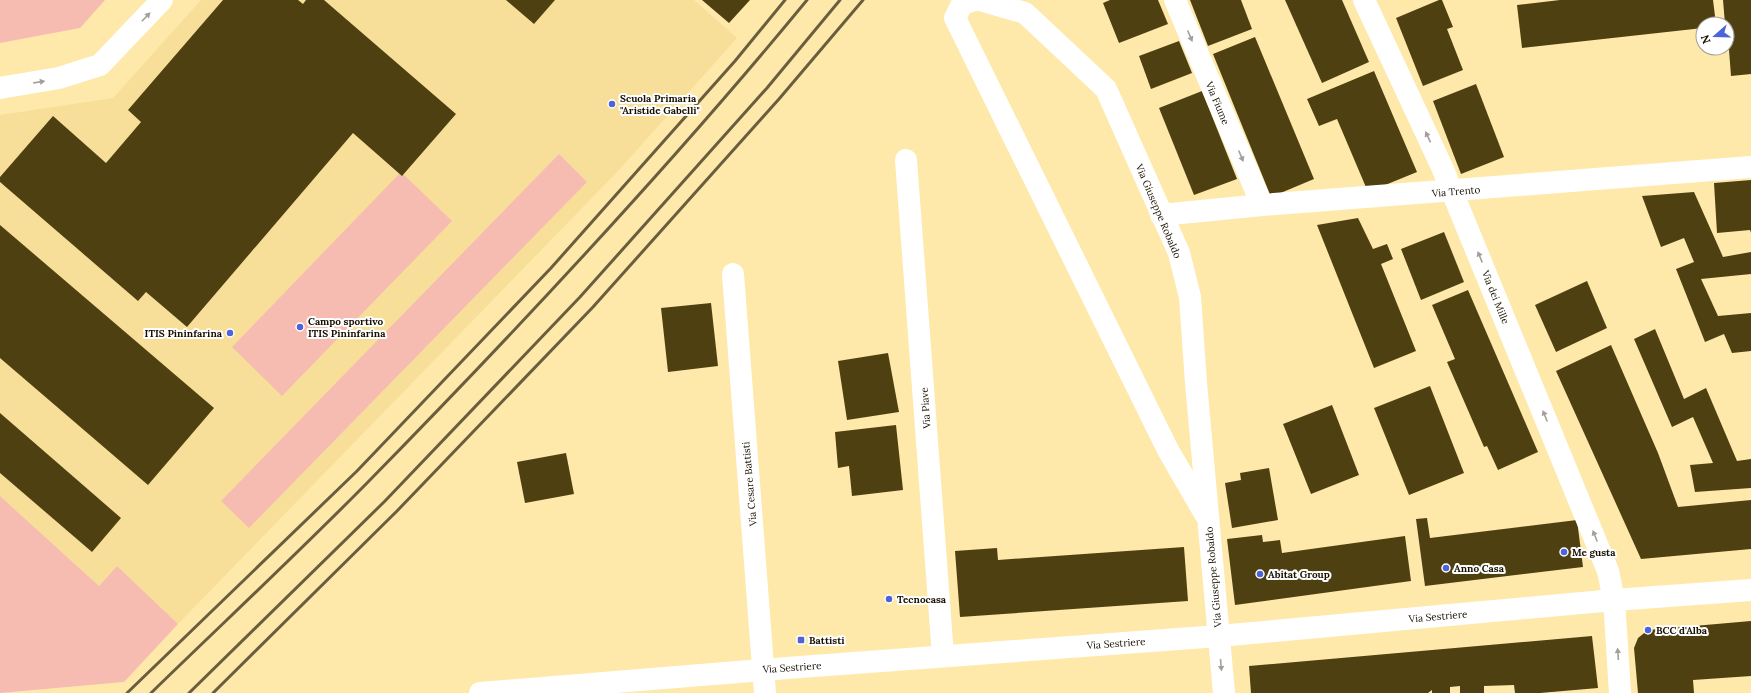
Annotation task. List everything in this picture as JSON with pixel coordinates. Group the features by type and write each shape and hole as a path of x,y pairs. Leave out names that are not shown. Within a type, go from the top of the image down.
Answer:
{"street":[{"path":"0,88 59,78 100,65 162,0"},
{"name":"Via Giuseppe Robaldo","path":"975,0 962,4 955,18 1168,450 1208,518"},
{"name":"Via Giuseppe Robaldo","path":"980,0 1025,13 1106,89 1179,253 1190,297 1224,693"},
{"name":"Via Fiume","path":"1175,0 1262,205"},
{"name":"Via dei Mille","path":"1364,0 1442,167 1598,543 1608,571 1614,600 1620,693"},
{"name":"Via Piave","path":"906,160 943,656"},
{"name":"Via Trento","path":"1161,215 1262,205 1751,167"},
{"name":"Via Cesare Battisti","path":"733,274 765,693"},
{"name":"Via Sestriere","path":"480,693 943,656 1219,636 1614,600 1751,590"}],"shaded area":[{"path":"0,0 105,0 80,28 0,43"},
{"name":"ITIS Pininfarina","path":"201,0 694,0 737,38 619,170 178,624 117,566 99,586 0,496 0,115 113,98"},
{"path":"559,154 587,182 249,528 221,501"},
{"path":"401,172 452,221 282,396 232,347"},
{"path":"0,496 99,586 117,566 178,624 124,682 0,693"}],"building":[{"path":"223,0 298,0 303,4 306,0 324,0 456,114 402,176 353,133 187,327 146,292 138,301 0,182 0,177 53,116 106,163 141,122 128,110"},
{"path":"506,0 555,0 534,24"},
{"path":"702,0 750,0 729,23"},
{"path":"1110,0 1158,0 1168,24 1119,43 1103,3"},
{"path":"1190,0 1241,0 1252,29 1208,46"},
{"path":"1285,0 1342,0 1369,62 1322,83"},
{"path":"1442,0 1453,27 1447,29 1463,70 1423,86 1396,18"},
{"path":"1560,0 1713,0 1715,16 1695,16 1695,29 1522,48 1517,5"},
{"path":"1723,0 1751,0 1751,74 1731,76 1729,56 1735,56 1735,16 1724,16"},
{"path":"1255,37 1314,179 1271,197 1213,54"},
{"path":"1179,41 1192,73 1151,89 1139,56"},
{"path":"1374,71 1417,172 1368,192 1337,119 1319,126 1307,99"},
{"path":"1476,84 1504,157 1461,174 1433,101"},
{"path":"1202,91 1237,179 1194,195 1159,108"},
{"path":"1751,180 1751,233 1750,230 1717,233 1714,183"},
{"path":"1694,192 1723,257 1751,252 1751,274 1701,279 1718,316 1751,313 1751,351 1732,353 1724,334 1705,342 1676,269 1694,262 1684,238 1661,247 1642,196"},
{"path":"1358,218 1373,249 1387,244 1393,259 1381,264 1416,351 1374,368 1317,225"},
{"path":"0,225 214,408 148,485 0,358"},
{"path":"1444,232 1464,282 1421,300 1401,249"},
{"path":"1587,281 1607,328 1556,352 1535,305"},
{"path":"1468,290 1538,452 1498,470 1487,446 1484,447 1447,362 1455,359 1432,305"},
{"path":"711,303 718,366 668,372 661,308"},
{"path":"1655,329 1684,399 1706,388 1737,461 1751,459 1751,488 1695,492 1690,465 1713,463 1693,417 1672,427 1634,339"},
{"path":"1611,345 1658,453 1678,507 1751,500 1751,549 1641,559 1556,371"},
{"path":"888,353 899,412 847,420 838,361"},
{"path":"1430,386 1464,473 1409,495 1374,408"},
{"path":"1332,405 1359,475 1311,494 1283,424"},
{"path":"0,413 121,518 92,552 0,473"},
{"path":"896,425 903,490 852,496 849,466 838,468 835,432"},
{"path":"566,453 574,494 525,503 517,462"},
{"path":"1269,468 1278,520 1232,528 1225,483 1241,480 1240,473"},
{"path":"1427,518 1430,538 1577,520 1583,567 1425,586 1416,519"},
{"path":"1262,535 1263,542 1280,540 1282,553 1405,536 1411,581 1235,605 1227,539"},
{"path":"1184,547 1188,601 960,617 955,551 997,548 998,560"},
{"path":"1751,621 1751,676 1693,680 1694,693 1638,693 1634,648 1638,638 1648,630"},
{"path":"1592,636 1598,688 1540,693 1515,693 1514,685 1484,686 1484,693 1460,693 1460,686 1450,687 1450,693 1432,693 1432,690 1428,693 1251,693 1249,666"}],"railway":[{"path":"127,693 357,471 551,268 735,61 785,0"},
{"path":"151,693 341,509 425,424 537,306 702,124 807,0"},
{"path":"189,693 385,501 580,297 767,88 840,0"},
{"path":"213,693 397,511 593,307 779,99 863,0"}],"place":[{"name":"Scuola Primaria \"Aristide Gabelli\"","path":"612,104"},
{"name":"Campo sportivo ITIS Pininfarina","path":"300,327"},
{"name":"ITIS Pininfarina","path":"230,333"},
{"name":"Me gusta","path":"1564,552"},
{"name":"Anno Casa","path":"1446,568"},
{"name":"Abitat Group","path":"1260,574"},
{"name":"Tecnocasa","path":"889,599"},
{"name":"BCC d'Alba","path":"1648,630"},
{"name":"Battisti","path":"801,640"}]}
